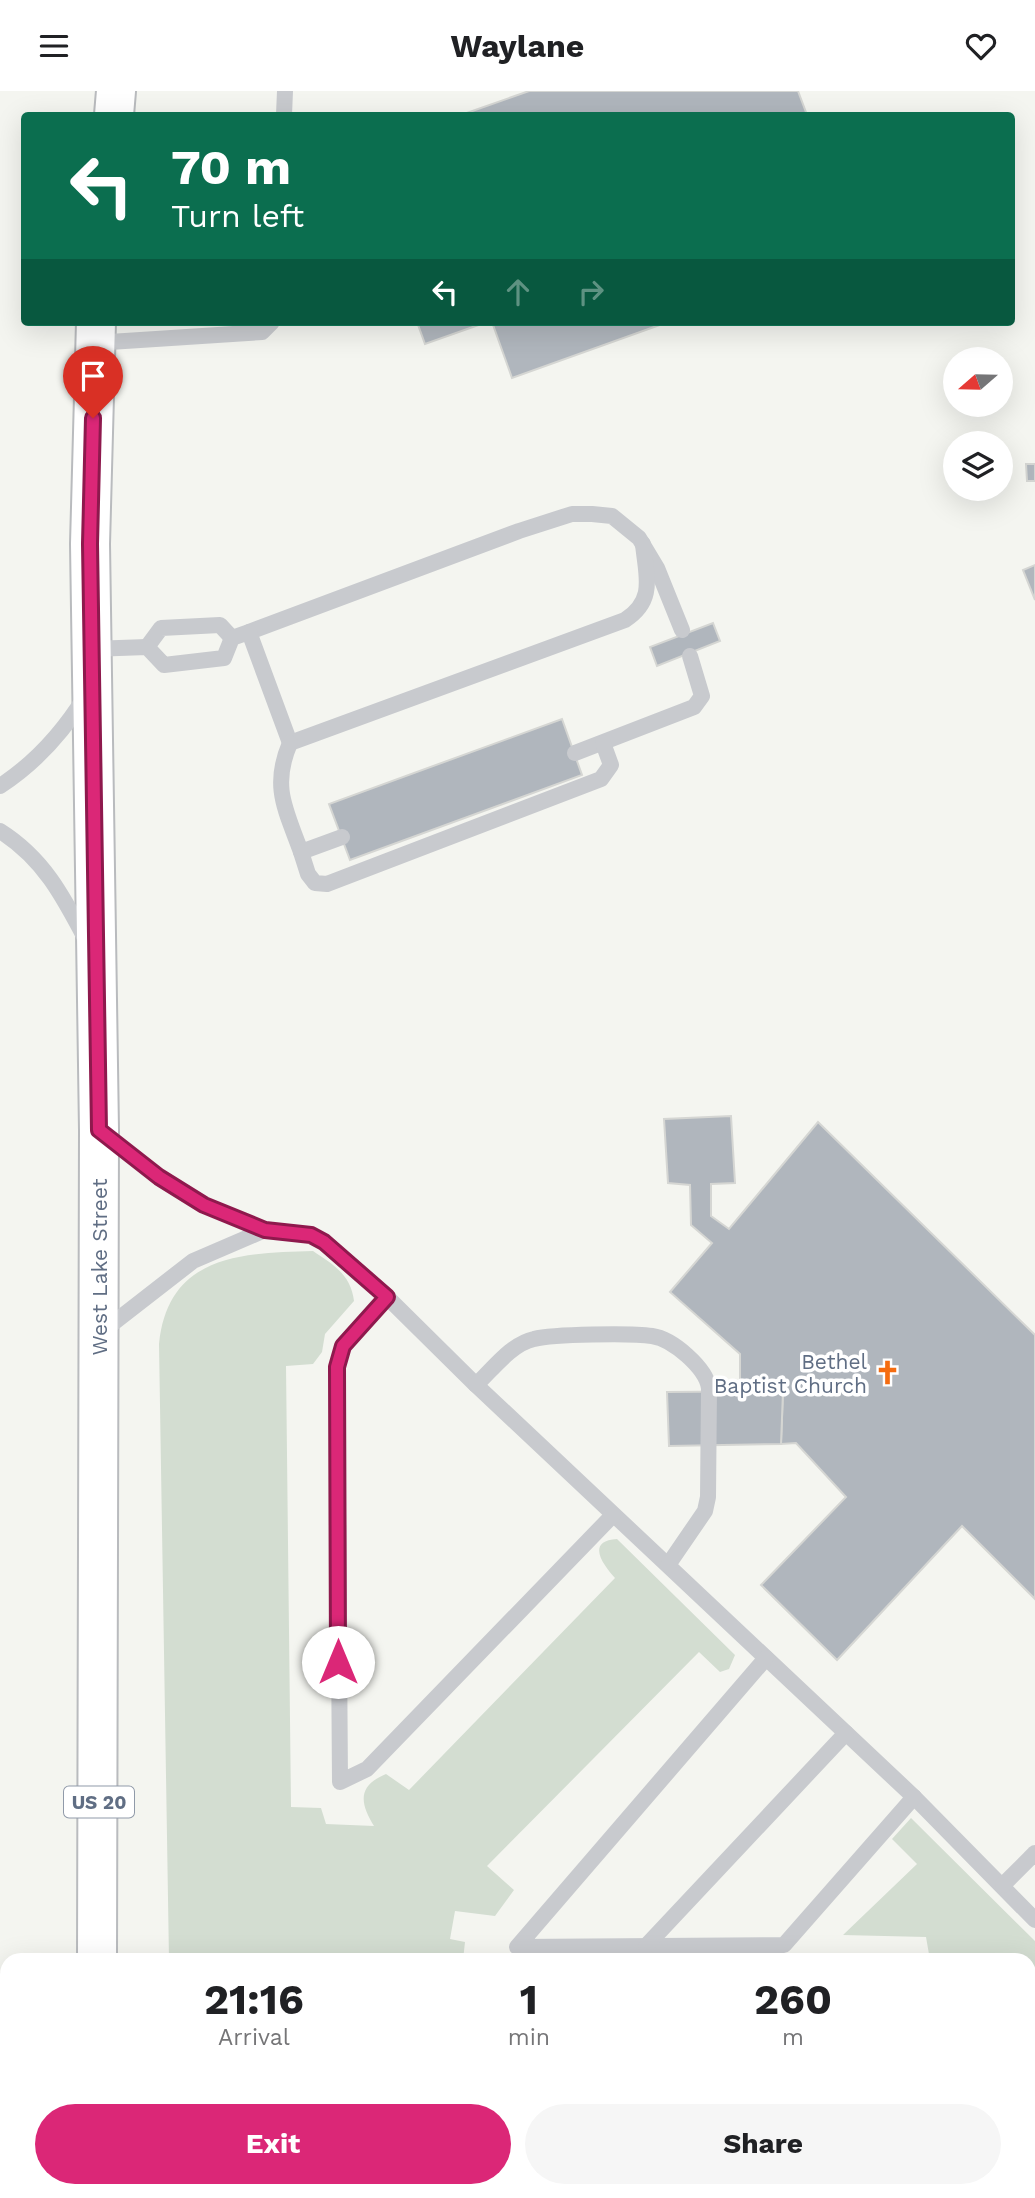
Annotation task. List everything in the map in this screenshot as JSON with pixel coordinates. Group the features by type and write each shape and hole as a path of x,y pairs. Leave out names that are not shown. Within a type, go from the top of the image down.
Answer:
{"main road":[{"path":"114,112 116,91"},
{"name":"West Lake Street","path":"95,332 90,544 99,1130 100,1657 97,1953"}],"lane":[{"path":"284,112 285,91"},
{"path":"95,332 262,332 268,326"},
{"path":"91,649 147,647 164,665 223,658 232,638 519,530 572,515 612,516 643,544 657,568 682,630"},
{"path":"290,743 625,619 642,607 647,587 643,544"},
{"path":"147,647 161,628 220,625 232,638"},
{"path":"249,632 290,743 281,764 279,784 300,852 308,874 315,883 327,884 601,779 611,765 603,743"},
{"path":"575,753 694,707 702,696 690,656"},
{"path":"0,786 18,775 69,722 92,686"},
{"path":"0,831 40,863 53,880 96,961"},
{"path":"300,852 341,837"},
{"path":"99,1130 188,1197 265,1230 311,1235 324,1242 387,1297 613,1515 914,1797 1035,1920"},
{"path":"98,1335 193,1261 265,1230"},
{"path":"387,1297 343,1346 337,1367 340,1781 368,1769 613,1515"},
{"path":"476,1385 520,1345 534,1339 551,1337 654,1336 676,1348 703,1372 709,1388 708,1497 705,1511 668,1565"},
{"path":"766,1658 517,1947 784,1945 914,1797"},
{"path":"646,1946 846,1733"},
{"path":"1003,1885 1035,1853"}],"shaded area":[{"path":"313,1251 334,1266 349,1284 354,1301 325,1334 322,1352 313,1364 286,1366 291,1807 321,1808 326,1824 374,1826 364,1803 364,1796 370,1784 386,1774 409,1790 615,1578 600,1555 601,1544 607,1541 617,1539 735,1655 729,1669 720,1672 699,1652 487,1866 514,1890 495,1916 455,1911 450,1939 465,1942 464,1953 169,1953 159,1344 165,1315 177,1292 193,1276 212,1265 235,1258"},
{"path":"911,1818 1035,1941 1035,1953 929,1953 926,1937 843,1935 917,1864 892,1839"}],"building":[{"path":"529,91 798,91 806,112 470,112"},
{"path":"418,326 476,326 425,344"},
{"path":"493,326 657,326 512,378"},
{"path":"1026,464 1035,464 1035,481 1027,481"},
{"path":"1035,565 1035,600 1023,570"},
{"path":"713,623 720,641 657,666 650,647"},
{"path":"562,719 582,775 350,860 329,804"},
{"name":"Bethel Baptist Church","path":"731,1116 735,1183 711,1184 711,1216 729,1229 818,1122 1035,1335 1035,1599 962,1526 837,1660 761,1585 846,1497 796,1443 781,1444 783,1391 740,1392 740,1354 670,1292 712,1243 691,1225 690,1185 668,1183 664,1119"},
{"path":"783,1391 781,1444 669,1446 667,1392"}],"place":[{"name":"Bethel Baptist Church","path":"887,1373"}],"route":[{"path":"93,418 90,544 99,1130 159,1177 204,1205 265,1230 311,1235 324,1242 387,1297 343,1346 337,1367 338,1662"}]}
